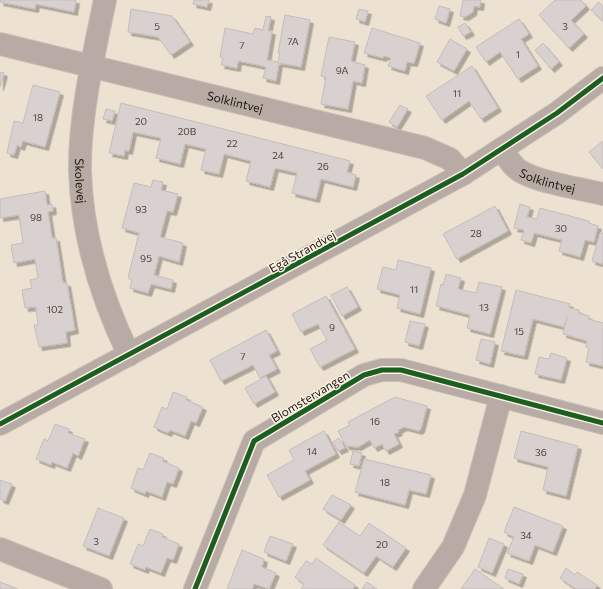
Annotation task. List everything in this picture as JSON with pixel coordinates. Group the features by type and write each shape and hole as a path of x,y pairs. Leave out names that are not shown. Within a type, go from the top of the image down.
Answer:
{"street":[{"name":"Skolevej","path":"105,0 82,129 80,170 83,211 90,251 111,317 129,355"},
{"name":"Solklintvej","path":"0,44 92,68 425,148 450,159 463,174"},
{"name":"Egå Strandvej","path":"0,424 463,174 557,113 603,78"},
{"name":"Solklintvej","path":"502,149 510,162 519,170 603,194"},
{"name":"Blomstervangen","path":"196,589 254,441 364,375 382,370 401,370 603,423"},
{"path":"424,589 453,547 475,495 501,396"},
{"path":"0,549 101,589"}],"building":[{"path":"0,0 76,0 74,12 36,4 35,9 0,2"},
{"path":"194,0 209,0 207,7 193,4"},
{"path":"463,0 481,0 480,7 474,6 473,12 465,17 460,16"},
{"path":"555,0 581,0 586,6 571,20 584,34 569,48 539,15"},
{"path":"599,2 603,6 603,21 591,10"},
{"path":"439,6 450,9 446,23 435,19"},
{"path":"131,9 172,16 190,42 171,55 158,37 128,32"},
{"path":"359,9 368,11 365,22 356,19"},
{"path":"285,15 310,20 301,67 279,63 276,81 263,78 266,67 238,61 237,68 221,65 223,58 220,57 225,28 253,34 255,28 263,30 266,16 271,17 268,31 272,31 267,60 278,62 280,53 278,53"},
{"path":"519,19 529,34 521,39 538,66 518,79 500,52 486,62 476,47"},
{"path":"465,23 471,32 463,36 458,27"},
{"path":"372,28 420,43 414,63 407,62 405,71 388,66 391,58 384,56 383,58 364,53"},
{"path":"329,37 355,42 351,61 365,65 362,83 353,81 348,109 321,104 326,77 321,76"},
{"path":"450,39 467,49 454,71 437,62"},
{"path":"543,43 559,62 551,69 535,50"},
{"path":"472,66 498,108 481,119 469,101 442,120 426,96"},
{"path":"0,72 4,73 0,87"},
{"path":"33,85 60,92 45,147 23,141 21,147 17,145 14,155 7,153 14,121 23,123"},
{"path":"121,103 350,161 347,172 356,175 353,187 321,179 316,199 292,193 297,173 275,168 270,187 246,181 251,161 224,154 219,174 201,170 206,149 185,144 180,164 156,158 161,138 133,132 129,151 125,150 124,156 109,153"},
{"path":"400,105 408,109 397,127 389,122"},
{"path":"106,109 115,111 112,121 103,119"},
{"path":"603,141 603,169 589,152"},
{"path":"153,180 163,182 161,190 178,194 173,212 167,211 160,237 183,243 179,262 159,256 154,275 173,280 171,289 151,284 148,293 130,288 132,280 128,278 139,233 122,228 134,183 151,187"},
{"path":"45,191 47,205 52,204 53,211 48,212 52,238 56,238 63,283 67,283 75,330 66,332 67,343 39,347 34,325 38,325 36,307 25,308 22,290 32,288 30,280 38,278 35,259 14,263 11,245 23,243 19,215 0,218 0,199"},
{"path":"520,204 530,207 527,217 537,219 540,208 589,221 589,223 598,226 594,242 585,240 580,257 559,251 562,240 534,233 531,243 521,240 524,230 514,228"},
{"path":"495,206 508,231 457,259 443,234"},
{"path":"600,233 603,233 603,264 592,261"},
{"path":"398,260 431,268 420,314 397,308 400,295 377,289 383,267 396,270"},
{"path":"446,274 461,278 458,289 476,293 479,282 502,287 490,334 467,328 470,315 436,306 441,284 443,285"},
{"path":"347,287 358,307 342,316 331,295"},
{"path":"516,290 570,304 569,308 579,310 579,313 589,316 588,319 603,323 603,366 586,362 589,348 586,347 587,341 563,334 567,317 564,327 533,319 524,356 501,351"},
{"path":"326,296 355,349 320,367 310,349 327,340 318,324 301,332 292,314"},
{"path":"410,321 425,324 419,346 405,342"},
{"path":"266,330 277,351 269,355 277,369 260,378 253,365 221,381 210,360"},
{"path":"481,339 495,342 490,364 476,360"},
{"path":"551,353 567,358 561,380 535,374 539,357 549,359"},
{"path":"266,376 275,392 254,404 245,388"},
{"path":"173,392 187,397 186,400 203,407 196,423 191,421 185,436 170,430 168,433 154,427 162,407 167,409"},
{"path":"395,397 427,406 421,429 419,431 404,427 398,430 399,432 394,434 399,444 386,451 382,444 374,448 370,440 358,447 346,446 338,431 350,425 348,422"},
{"path":"55,424 69,429 68,433 85,439 78,456 73,453 67,468 52,462 51,465 36,459 44,439 48,441"},
{"path":"324,431 336,454 305,471 310,480 279,497 267,475 294,460 289,450"},
{"path":"521,431 578,446 566,496 543,490 548,467 514,458"},
{"path":"339,438 345,448 338,451 333,442"},
{"path":"353,451 362,453 359,466 350,464"},
{"path":"150,453 164,458 162,461 179,468 173,484 167,482 162,497 146,491 145,494 131,488 138,468 143,470"},
{"path":"364,459 431,475 426,494 409,490 405,505 355,492"},
{"path":"0,480 12,484 5,501 0,499"},
{"path":"332,495 351,505 341,520 323,509"},
{"path":"514,507 563,526 553,552 535,545 529,561 507,553 514,537 504,532"},
{"path":"98,508 124,518 109,556 83,546"},
{"path":"339,522 360,536 369,523 406,548 393,567 376,556 364,573 323,545"},
{"path":"150,529 163,534 162,537 179,544 173,560 167,558 161,573 146,567 145,570 130,564 138,544 143,546"},
{"path":"270,536 293,544 286,561 264,552"},
{"path":"489,538 504,544 492,573 478,567"},
{"path":"242,550 264,559 262,567 276,573 269,589 254,584 252,589 227,589"},
{"path":"316,558 355,585 353,589 301,589 304,584 295,577 306,561 312,564"},
{"path":"566,568 575,575 577,572 597,585 595,589 576,589 560,578"},
{"path":"475,569 504,589 461,589"},
{"path":"508,569 523,574 519,584 505,578"},
{"path":"0,582 18,589 0,589"},
{"path":"367,582 377,589 362,589"}],"cycle path":[{"path":"0,424 463,174 557,113 603,78"},
{"path":"195,589 254,441 364,375 382,370 401,370 603,423"}]}
